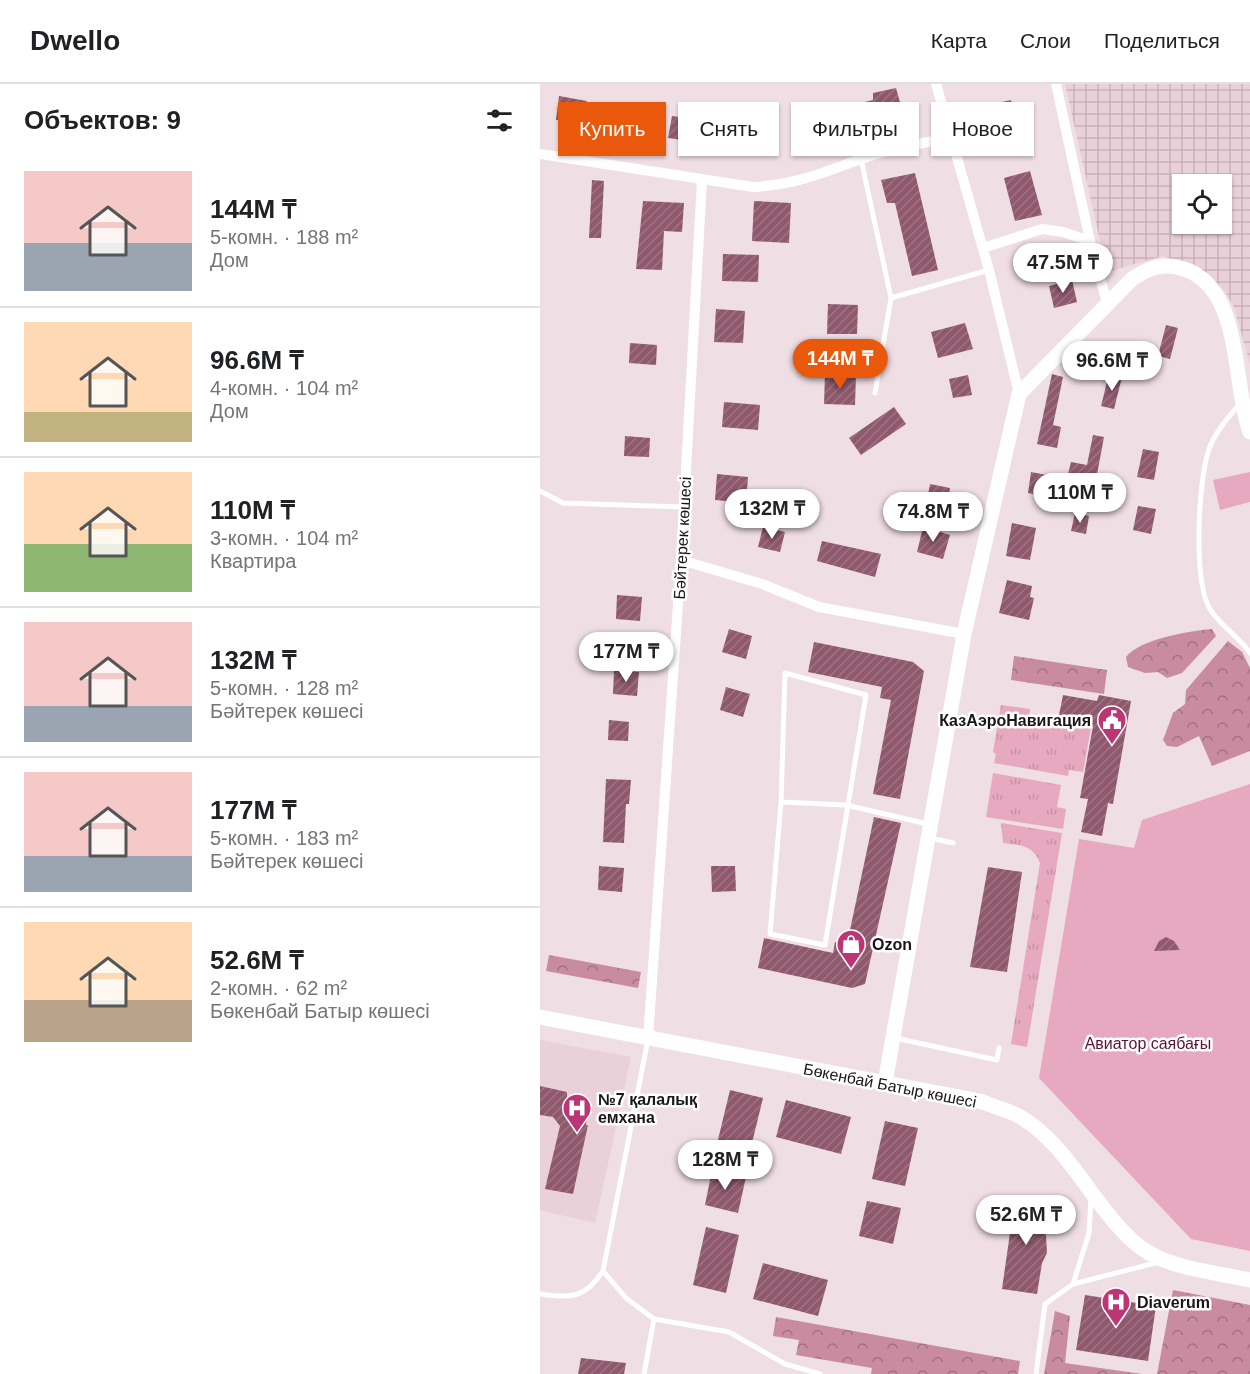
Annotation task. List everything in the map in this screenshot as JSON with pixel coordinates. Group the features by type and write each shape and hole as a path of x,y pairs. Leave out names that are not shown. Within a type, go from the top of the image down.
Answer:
{"street":[{"path":"936,84 941,102"},
{"path":"1056,84 1090,242 1107,303"},
{"path":"540,154 753,187 784,185 814,178 861,159 931,142"},
{"path":"885,1083 931,832 964,634 1019,394 989,270 956,156"},
{"name":"Бәйтерек көшесі","path":"648,1039 681,560 702,180"},
{"path":"982,248 1042,229 1063,232 1090,242"},
{"path":"1019,394 1132,279 1152,267 1177,266 1198,275 1215,293 1224,312 1250,432"},
{"path":"681,560 762,584 819,607 964,634"},
{"name":"Бөкенбай Батыр көшесі","path":"540,1017 980,1101 1020,1117 1054,1146 1119,1227 1141,1248 1165,1261 1250,1280"}],"lane":[{"path":"861,159 891,298 875,393"},
{"path":"891,298 989,270"},
{"path":"1243,400 1225,420 1209,449 1203,480 1199,575 1209,607 1228,632 1250,653"},
{"path":"540,491 563,503 683,507"},
{"path":"785,674 866,695 825,945 770,934 781,802 785,674"},
{"path":"781,802 846,806 931,832 953,843"},
{"path":"893,1037 997,1060 999,1048"},
{"path":"540,1294 572,1297 587,1291 603,1271 648,1039"},
{"path":"1073,1284 1089,1233 1091,1191"},
{"path":"1036,1374 1045,1304 1073,1284 1165,1261"},
{"path":"603,1271 627,1298 654,1319 729,1332 785,1364 820,1374"},
{"path":"644,1374 654,1319"}],"shaded area":[{"path":"1065,84 1250,84 1250,364 1234,307 1226,293 1201,269 1163,256 1107,272"},
{"name":"№7 қалалық емхана","path":"540,1040 631,1057 595,1223 540,1210"}],"green space":[{"path":"1250,472 1250,502 1220,510 1213,480"},
{"path":"1212,629 1216,636 1182,673 1167,678 1158,672 1145,673 1128,667 1126,657 1142,645 1178,634"},
{"path":"1228,641 1242,652 1250,668 1250,751 1212,766 1199,736 1177,747 1167,746 1163,740 1173,713 1185,704 1186,690"},
{"path":"1014,656 1107,670 1104,694 1011,680"},
{"path":"1001,705 1030,709 1029,717 1091,728 1083,772 1069,770 1068,776 994,763 996,754 993,752"},
{"path":"993,773 1061,785 1057,807 1066,809 1063,829 986,817"},
{"name":"Авиатор саябағы","path":"1250,784 1250,1251 1191,1239 1039,1078 1079,839 1134,848 1142,820"},
{"path":"1001,823 1062,833 1027,1047 1011,1044 1040,863 1030,849 1003,843"},
{"path":"549,955 641,972 638,988 546,971"},
{"path":"1173,1290 1250,1305 1250,1374 1157,1374"},
{"path":"1055,1311 1070,1316 1065,1363 1142,1374 1044,1374"},
{"path":"776,1317 1020,1361 1018,1374 871,1374 872,1368 796,1355 799,1340 773,1336"}],"building":[{"path":"896,88 900,102 865,102 873,100 873,93"},
{"path":"559,96 587,101 587,102 558,102"},
{"path":"672,116 678,117 678,139 668,138"},
{"path":"1030,171 1042,215 1015,221 1004,178"},
{"path":"915,173 938,270 912,276 895,203 887,203 881,180"},
{"path":"592,180 604,181 601,238 589,238"},
{"path":"643,201 684,203 682,232 664,231 662,270 636,269"},
{"path":"754,201 791,203 789,243 752,241"},
{"path":"723,254 759,255 758,282 722,281"},
{"path":"1072,280 1077,302 1054,308 1049,286"},
{"path":"828,304 858,305 857,334 827,334"},
{"path":"716,309 745,311 743,343 714,342"},
{"path":"965,323 973,349 938,358 931,332"},
{"path":"1166,325 1178,328 1170,359 1158,356"},
{"path":"630,343 657,345 656,365 629,363"},
{"path":"825,374 856,375 855,405 824,404"},
{"path":"1052,374 1063,377 1053,425 1061,427 1057,448 1037,444"},
{"path":"1109,374 1122,377 1114,409 1101,406"},
{"path":"968,375 972,395 953,398 949,379"},
{"path":"724,402 760,405 758,430 722,427"},
{"path":"894,407 906,424 861,455 849,438"},
{"path":"1093,435 1104,437 1096,480 1068,474 1071,462 1087,465"},
{"path":"625,436 650,438 649,457 624,456"},
{"path":"1143,449 1159,452 1154,480 1137,477"},
{"path":"1031,472 1052,476 1047,497 1028,493"},
{"path":"717,474 748,477 746,503 715,500"},
{"path":"930,484 950,488 946,509 926,505"},
{"path":"1138,506 1156,509 1151,534 1133,530"},
{"path":"1075,513 1089,516 1086,534 1071,531"},
{"path":"1012,523 1036,528 1030,560 1006,556"},
{"path":"763,527 785,532 780,552 758,547"},
{"path":"923,527 950,535 943,559 917,552"},
{"path":"822,541 881,554 875,577 817,561"},
{"path":"1007,580 1032,586 1030,597 1034,598 1029,620 999,613"},
{"path":"617,595 642,597 640,621 616,619"},
{"path":"729,629 752,636 746,659 722,652"},
{"path":"814,642 913,662 924,671 900,799 873,794 891,700 880,698 882,687 808,672"},
{"path":"614,670 639,672 637,696 613,694"},
{"path":"726,687 750,694 743,717 720,710"},
{"path":"1063,695 1097,701 1099,695 1131,701 1113,804 1108,803 1102,836 1081,832 1088,799 1080,798 1093,726 1058,720"},
{"path":"609,720 629,722 628,741 608,740"},
{"path":"606,779 631,780 629,804 626,804 624,843 603,842"},
{"path":"874,817 901,823 865,984 852,988 758,968 764,938 833,953 835,942 847,944"},
{"path":"599,866 624,868 622,892 598,890"},
{"path":"711,866 735,866 736,891 712,892"},
{"path":"988,867 1022,872 1007,972 970,967"},
{"path":"1166,937 1174,941 1180,950 1154,951 1159,941"},
{"path":"540,1086 567,1092 567,1097 581,1102 587,1111 586,1125 588,1125 573,1194 545,1189 560,1126 553,1117 540,1115"},
{"path":"730,1090 763,1098 749,1155 716,1148"},
{"path":"786,1100 851,1117 841,1154 776,1137"},
{"path":"885,1121 918,1128 905,1186 872,1179"},
{"path":"712,1170 746,1177 738,1213 705,1205"},
{"path":"1015,1198 1050,1203 1046,1235 1047,1253 1042,1263 1037,1294 1002,1289"},
{"path":"867,1201 901,1208 893,1244 859,1236"},
{"path":"706,1227 739,1235 726,1293 693,1285"},
{"path":"763,1263 828,1280 818,1316 753,1299"},
{"name":"Diaverum","path":"1085,1295 1156,1306 1148,1361 1076,1350"},
{"path":"581,1358 626,1363 624,1374 578,1374"}],"place":[{"name":"КазАэроНавигация","path":"1112,746"},
{"name":"Ozon","path":"851,970"},
{"name":"№7 қалалық емхана","path":"577,1134"},
{"name":"Diaverum","path":"1116,1328"}]}
